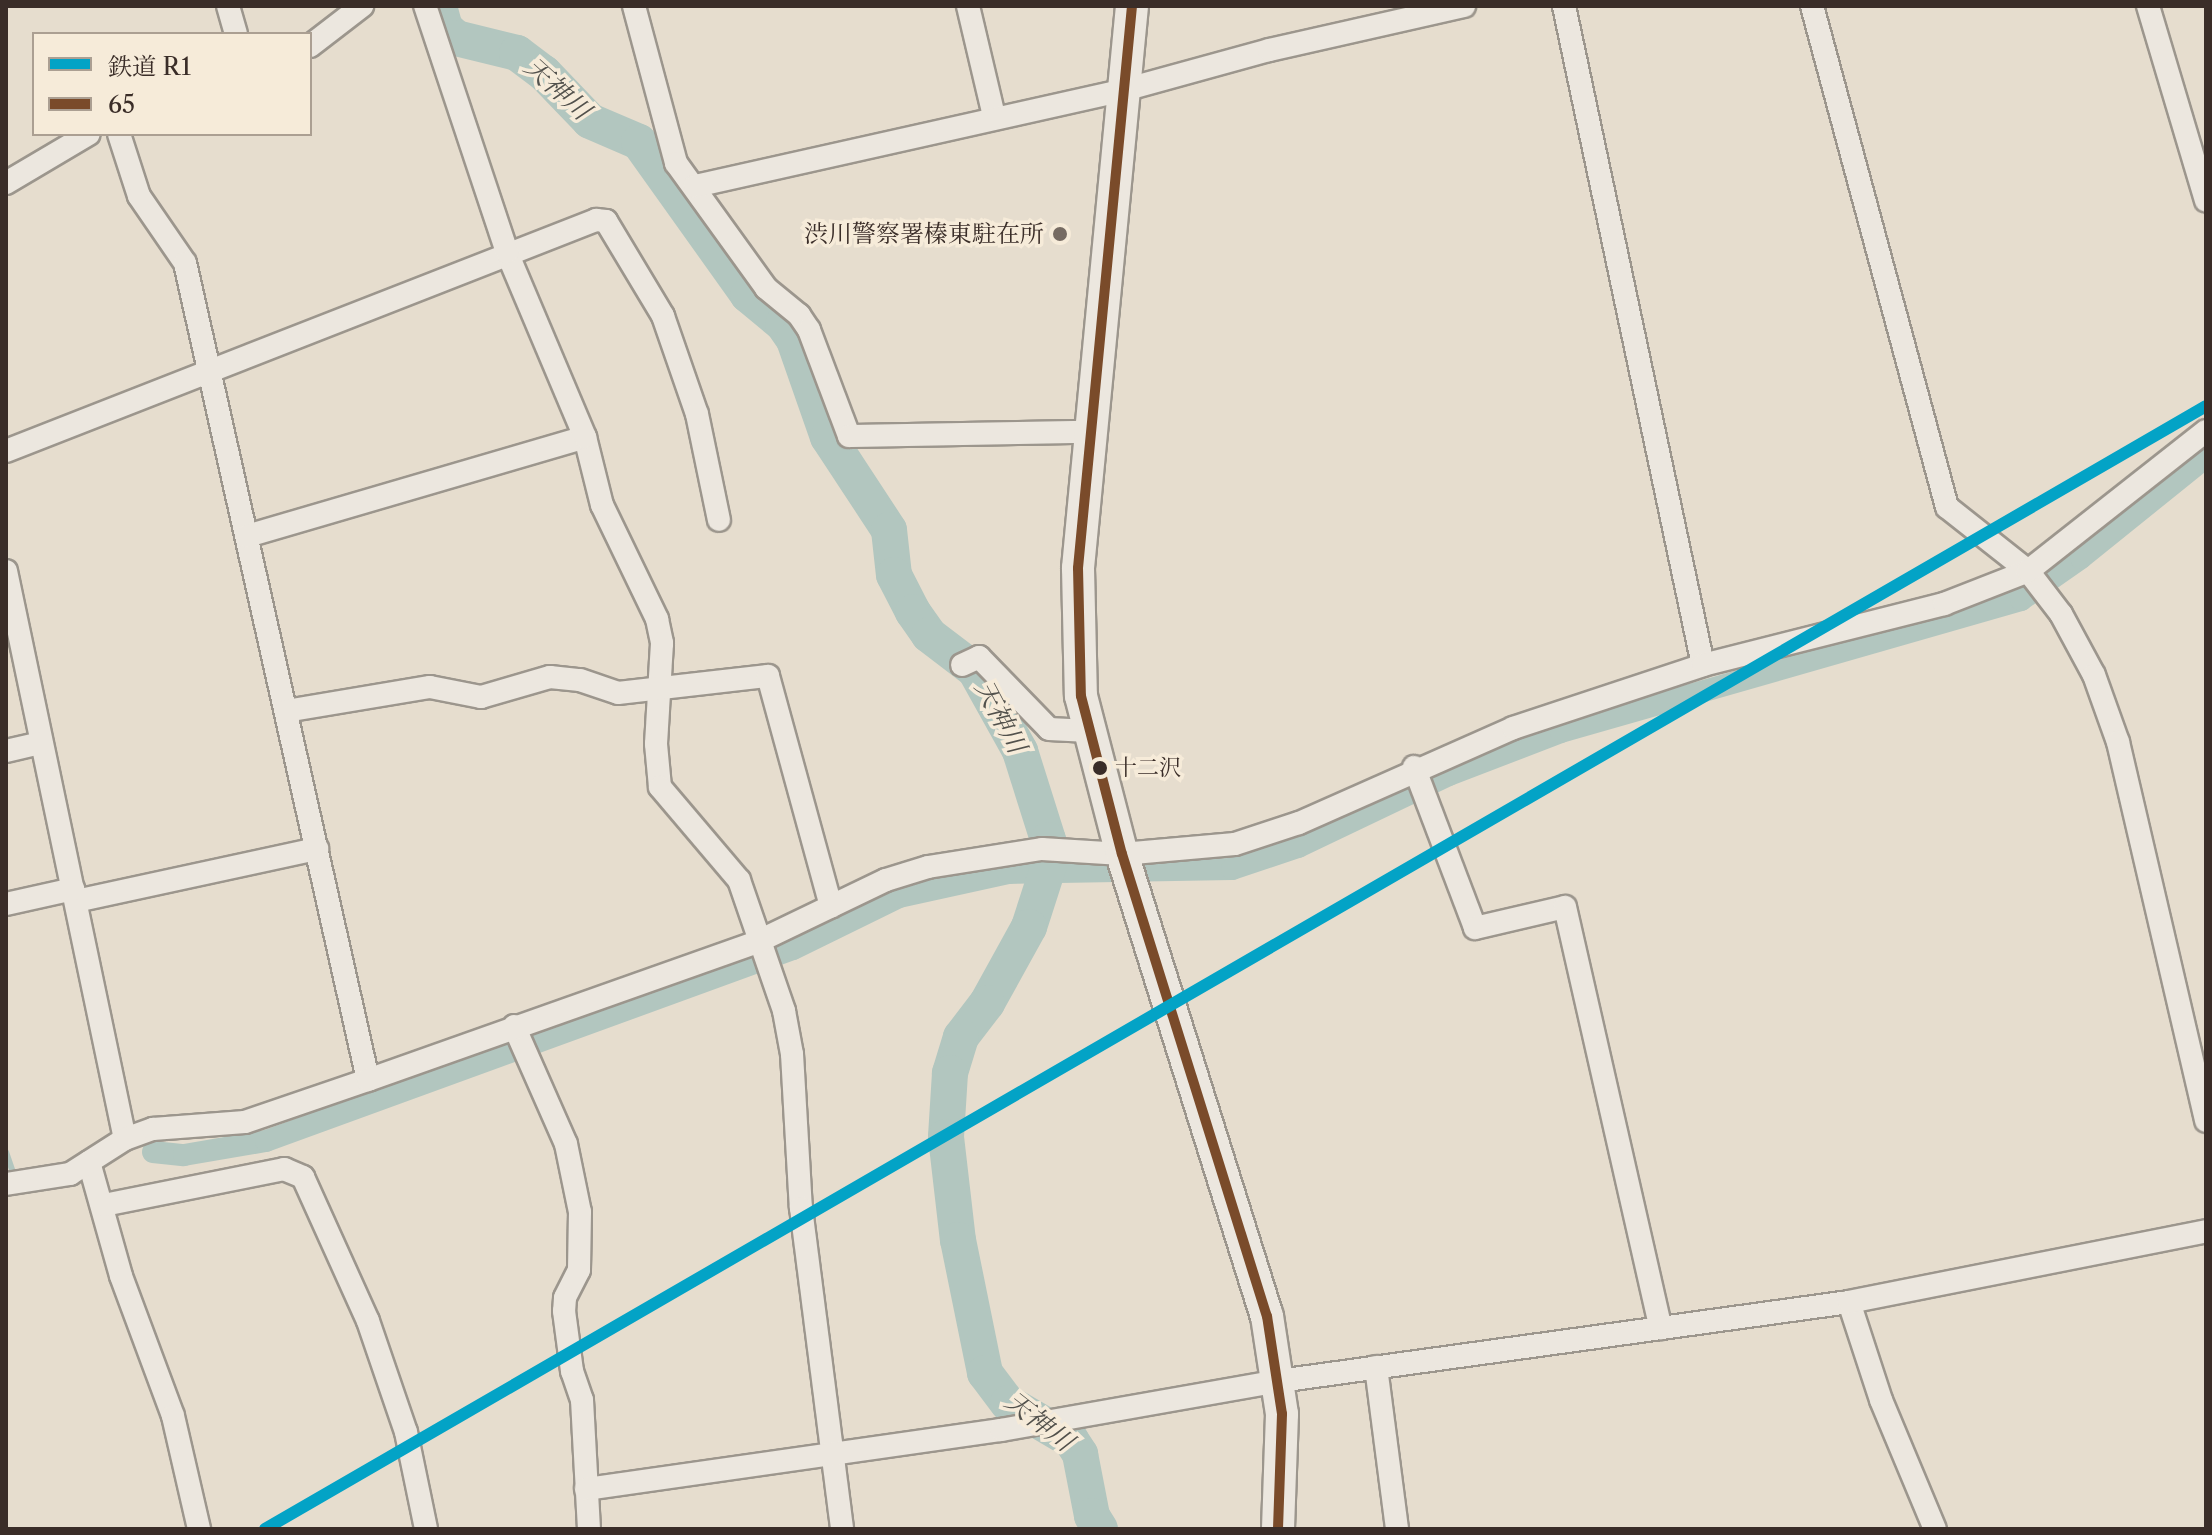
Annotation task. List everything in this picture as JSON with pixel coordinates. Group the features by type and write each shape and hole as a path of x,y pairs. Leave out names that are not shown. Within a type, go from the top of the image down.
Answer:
{"main road":[{"path":"1132,6 1090,432 1077,614 1089,731 1122,854 1250,1253 1279,1381 1283,1458 1278,1529"}],"street":[{"path":"228,6 235,32"},
{"path":"312,44 362,6"},
{"path":"425,6 507,252 585,437 602,505 657,619 662,643 658,687 660,787 731,866 784,1011 792,1054 801,1208 842,1529"},
{"path":"634,6 669,145 766,288 799,315 809,330 849,436 1090,432"},
{"path":"968,6 994,116"},
{"path":"695,186 994,116 1124,90 1269,50 1464,6"},
{"path":"1564,6 1703,665"},
{"path":"1812,6 1947,507 2028,571 2061,614 2094,675 2118,742 2206,1121"},
{"path":"2148,6 2206,201"},
{"path":"6,183 86,136"},
{"path":"120,136 139,196 185,263 368,1080"},
{"path":"6,451 507,252 596,220 606,221 663,316 697,414 719,520"},
{"path":"6,1184 34,1176 49,1180 89,1162 125,1139 153,1129 245,1122 368,1080 757,942 928,867 1042,849 1122,854 1235,844 1420,782 1513,728 1703,665 1944,604 2028,571 2206,431"},
{"path":"247,536 585,437"},
{"path":"6,571 125,1139"},
{"path":"968,662 979,657 1036,721 1061,732 1089,731"},
{"path":"286,711 430,687 481,697 550,677 580,680 618,693 768,676 831,907"},
{"path":"6,751 41,743"},
{"path":"1420,782 1475,928 1565,907 1661,1328"},
{"path":"6,904 75,895 317,849"},
{"path":"514,1026 566,1144 580,1212 579,1270 564,1311 572,1371 582,1400 589,1529"},
{"path":"89,1162 104,1205 121,1276 173,1416 199,1529"},
{"path":"104,1205 284,1169 303,1177 368,1321 406,1432 426,1529"},
{"path":"586,1489 831,1455 1279,1381 1849,1302 2206,1231"},
{"path":"1849,1302 1881,1400 1935,1529"},
{"path":"1376,1367 1397,1529"}],"waterway":[{"name":"天神川","path":"439,6 445,28 456,38 517,53 544,73 590,121 639,142 748,295 783,324 794,340 828,437 889,530 894,575 913,612 929,635 975,670 1020,751 1048,840 1049,865 1029,927 987,1003 961,1037 950,1073 946,1137 958,1240 985,1373 1008,1403 1071,1440 1080,1454 1092,1516 1100,1529"},
{"path":"153,1152 184,1155 266,1141 793,949 899,897 1008,873 1232,869 1298,847 1449,775 1561,732 2021,600 2081,558 2206,457"},
{"path":"6,1152 15,1178"}],"rail line":[{"name":"R1","path":"265,1529 2206,406"}],"transit line":[{"name":"65","path":"1132,6 1078,568 1081,696 1122,854 1267,1316 1282,1414 1278,1529"}],"place":[{"name":"渋川警察署榛東駐在所","path":"1060,234"},
{"name":"十二沢","path":"1100,768"}]}
